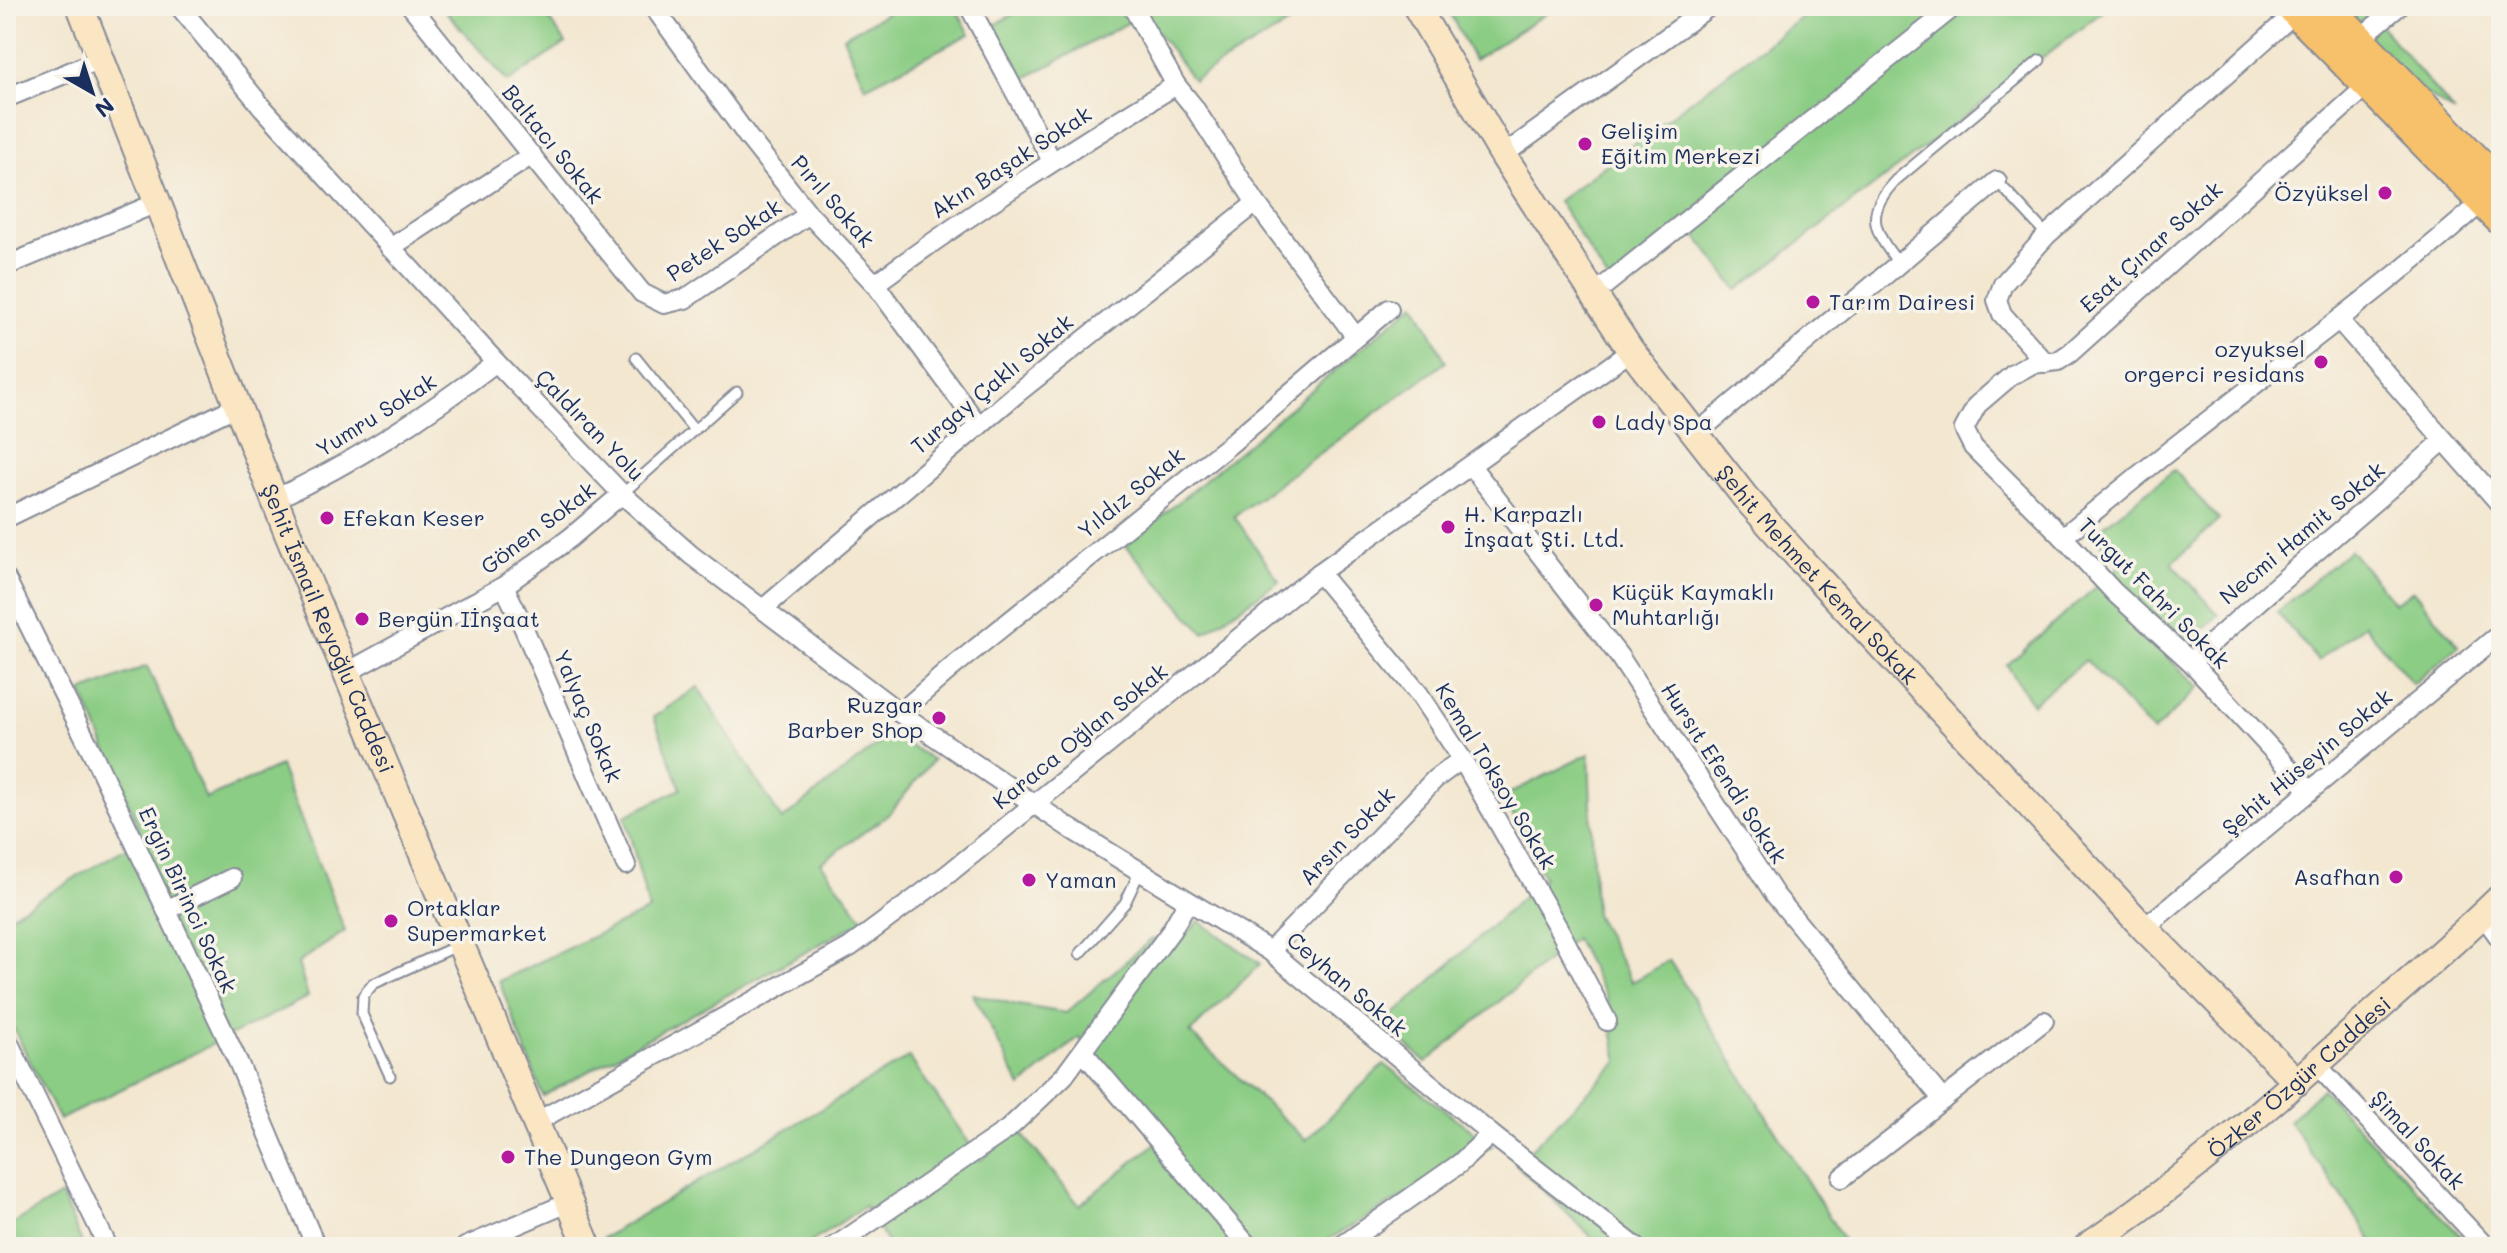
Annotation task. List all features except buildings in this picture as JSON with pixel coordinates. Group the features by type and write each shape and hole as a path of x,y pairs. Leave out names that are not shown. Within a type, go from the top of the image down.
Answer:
{"main road":[{"path":"2327,6 2359,39 2495,203"},
{"path":"2293,9 2367,86 2495,203"}],"street":[{"name":"Şehit İsmail Reyoğlu Caddesi","path":"80,6 288,534 588,1247"},
{"name":"Çaldıran Yolu","path":"179,6 263,108 390,248 622,494 691,555 900,713 1035,802"},
{"name":"Baltacı Sokak","path":"411,6 642,293 664,304"},
{"name":"Pırıl Sokak","path":"653,6 748,137 809,214 875,284 979,426"},
{"path":"969,6 1052,161"},
{"path":"1132,6 1176,85 1256,203 1356,337"},
{"name":"Şehit Mehmet Kemal Sokak","path":"1416,6 1503,155 1631,351 1745,497 2144,928 2297,1082"},
{"path":"1503,155 1710,6"},
{"path":"1594,294 1955,6"},
{"path":"2359,39 2399,6"},
{"path":"2046,363 2002,314 1997,300 2003,284 2047,235 2293,9"},
{"path":"6,98 101,59"},
{"name":"Akın Başak Sokak","path":"875,284 1052,161 1176,85"},
{"name":"Esat Çınar Sokak","path":"1964,429 1977,405 2012,375 2032,364 2058,361 2070,353 2367,86"},
{"path":"390,248 532,155"},
{"path":"1696,434 1997,181"},
{"path":"6,266 159,202"},
{"name":"Turgay Çaklı Sokak","path":"764,608 1151,284 1256,203"},
{"path":"2063,537 2441,238 2495,203"},
{"name":"Petek Sokak","path":"664,304 685,299 809,214"},
{"name":"Yıldız Sokak","path":"900,713 950,669 1229,445 1389,309"},
{"path":"2339,320 2501,505"},
{"name":"Karaca Oğlan Sokak","path":"536,1122 850,947 948,874 1319,573 1631,351"},
{"name":"Yumru Sokak","path":"275,499 324,477 436,409 496,362"},
{"path":"6,518 239,405"},
{"name":"Turgut Fahri Sokak","path":"1964,429 1973,447 2115,593 2191,662 2310,791"},
{"name":"Necmi Hamit Sokak","path":"2191,662 2444,440"},
{"name":"Hursıt Efendi Sokak","path":"1471,466 1619,656 1775,895 1943,1100"},
{"name":"Gönen Sokak","path":"346,673 504,586 570,538 622,494"},
{"name":"Kemal Toksoy Sokak","path":"1319,573 1419,694 1462,759 1607,1021"},
{"name":"Ergin Birinci Sokak","path":"6,579 239,1064 316,1247"},
{"name":"Yalyaç Sokak","path":"504,586 626,865"},
{"name":"Şehit Hüseyin Sokak","path":"2144,928 2501,633"},
{"name":"Arsın Sokak","path":"1270,951 1435,779 1462,759"},
{"name":"Ceyhan Sokak","path":"1035,802 1071,829 1270,951 1491,1134 1636,1247"},
{"path":"166,910 232,878"},
{"path":"834,1247 1008,1129 1064,1076 1171,931 1188,901"},
{"path":"2492,906 2501,940"},
{"name":"Özker Özgür Caddesi","path":"2094,1245 2210,1156 2317,1065 2492,906"},
{"path":"1842,1178 2044,1021"},
{"path":"6,1037 108,1247"},
{"path":"1083,1052 1249,1247"},
{"name":"Şimal Sokak","path":"2317,1065 2486,1247"},
{"path":"1340,1247 1459,1164 1491,1134"},
{"path":"465,1247 570,1202"}],"lane":[{"path":"1899,264 1877,235 1876,218 1882,195 2040,60"},
{"path":"1997,181 2047,235"},
{"path":"636,358 694,430"},
{"name":"Gönen Sokak","path":"622,494 737,392"},
{"path":"1080,954 1125,903 1140,871"},
{"path":"390,1076 362,1014 363,996 373,984 459,945"}],"green space":[{"path":"441,6 539,6 566,43 508,82"},
{"path":"900,6 954,6 970,34 865,87 843,37"},
{"path":"1027,6 1319,6 1193,80 1144,14 1024,79 993,26"},
{"path":"1446,6 1558,6 1474,60"},
{"path":"1817,6 2110,6 1737,290 1694,233 1616,293 1558,201"},
{"path":"2331,6 2364,6 2455,113 2410,84"},
{"path":"1415,303 1446,362 1234,516 1279,581 1204,633 1126,546"},
{"path":"2174,470 2219,520 2172,563 2219,615 2168,658 2199,687 2153,732 2086,660 2032,704 2007,665 2121,565 2093,534"},
{"path":"2350,550 2395,604 2413,590 2459,646 2413,684 2364,625 2318,661 2277,612"},
{"path":"147,666 206,799 280,766 345,931 298,963 308,997 59,1120 6,1013 6,918 143,838 82,692"},
{"path":"698,687 782,820 891,734 933,760 889,814 821,863 864,920 543,1096 499,981 649,910 625,816 681,789 654,717"},
{"path":"1589,754 1595,914 1632,982 1669,960 1848,1247 1599,1247 1516,1164 1618,1062 1606,997 1575,938 1426,1063 1384,1024 1544,878 1504,796"},
{"path":"1199,921 1260,964 1190,1033 1306,1140 1384,1064 1492,1146 1315,1247 890,1247 865,1206 804,1247 607,1247 603,1238 909,1057 981,1160 1018,1129 1079,1205 1169,1133 1079,1037 1021,1087 973,994 1066,1013 1152,939 1174,947"},
{"path":"2322,1089 2471,1247 2377,1247 2289,1121"},
{"path":"61,1195 84,1247 6,1247 6,1228"}],"place":[{"name":"Gelişim Eğitim Merkezi","path":"1585,144"},
{"name":"Özyüksel","path":"2385,193"},
{"name":"Tarım Dairesi","path":"1813,302"},
{"name":"ozyuksel orgerci residans","path":"2321,362"},
{"name":"Lady Spa","path":"1599,422"},
{"name":"Efekan Keser","path":"327,518"},
{"name":"H. Karpazlı İnşaat Şti. Ltd.","path":"1448,527"},
{"name":"Küçük Kaymaklı Muhtarlığı","path":"1596,605"},
{"name":"Bergün Iİnşaat","path":"362,619"},
{"name":"Ruzgar Barber Shop","path":"939,718"},
{"name":"Asafhan","path":"2396,877"},
{"name":"Yaman","path":"1029,880"},
{"name":"Ortaklar Supermarket","path":"391,921"},
{"name":"The Dungeon Gym","path":"508,1157"}]}
